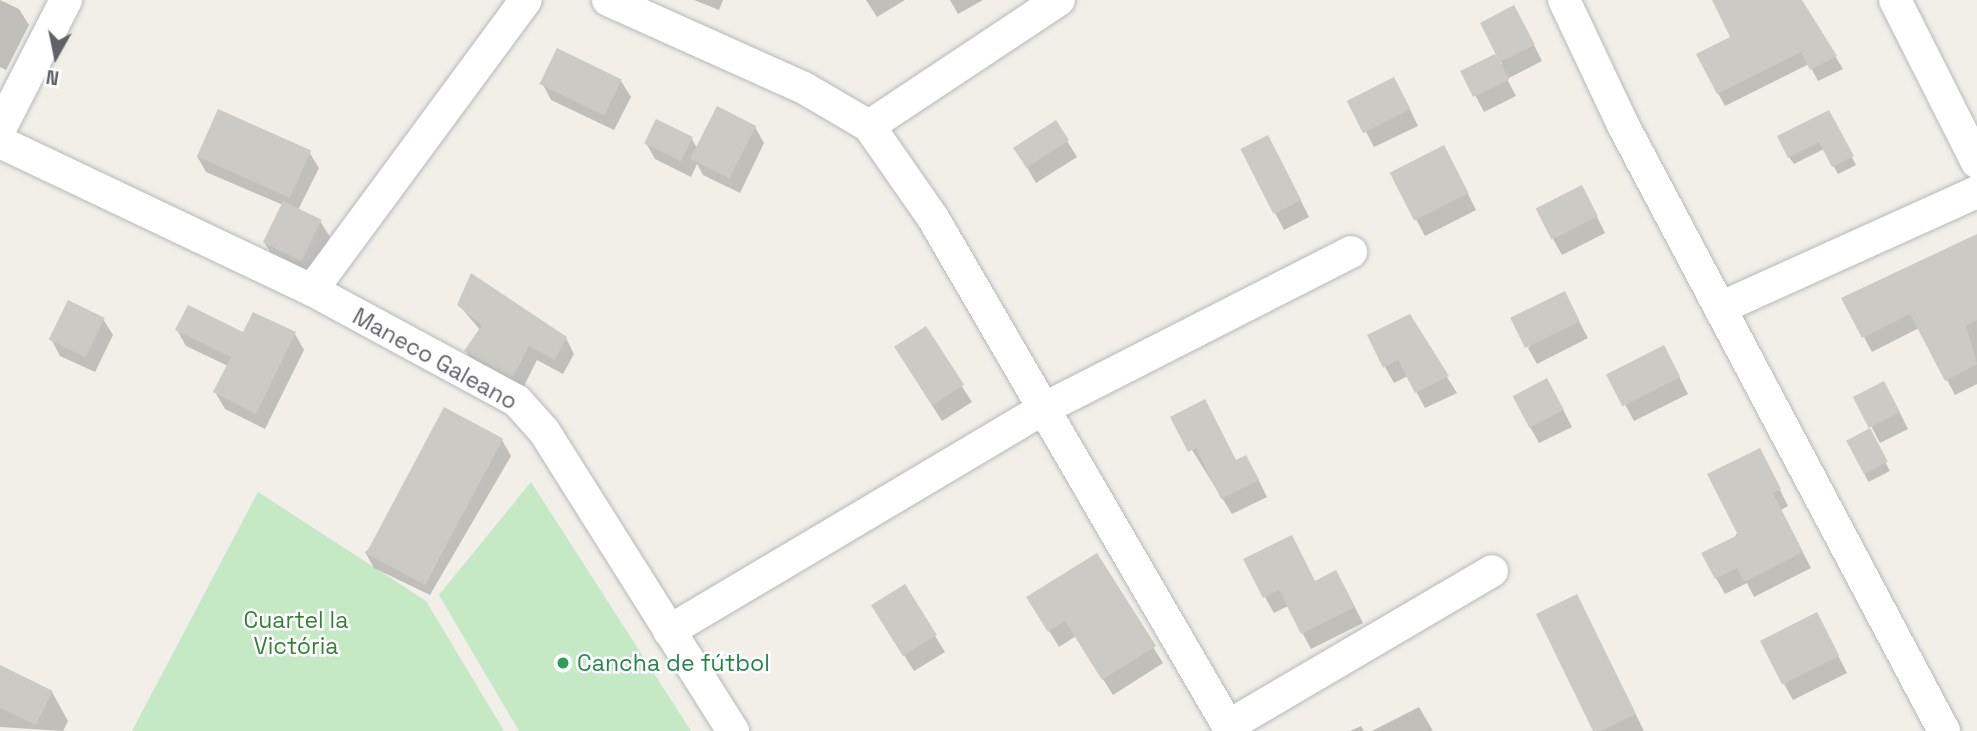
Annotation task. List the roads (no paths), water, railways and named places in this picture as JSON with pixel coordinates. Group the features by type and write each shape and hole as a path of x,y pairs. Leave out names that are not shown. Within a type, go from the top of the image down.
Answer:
{"street":[{"path":"0,129 66,0"},
{"path":"312,290 526,0"},
{"path":"608,0 804,88 869,126 933,218 1041,410 1229,729 1492,571"},
{"path":"869,126 1059,0"},
{"path":"1564,0 1720,308 1944,731"},
{"path":"1895,0 1977,162"},
{"name":"Maneco Galeano","path":"0,142 312,290 517,401 544,431 733,731"},
{"path":"1720,308 1977,192"},
{"path":"669,631 1041,410 1351,252"}],"place":[{"name":"Cancha de fútbol","path":"563,663"}],"park label":[{"name":"Cuartel la Victória","path":"296,633"}]}
